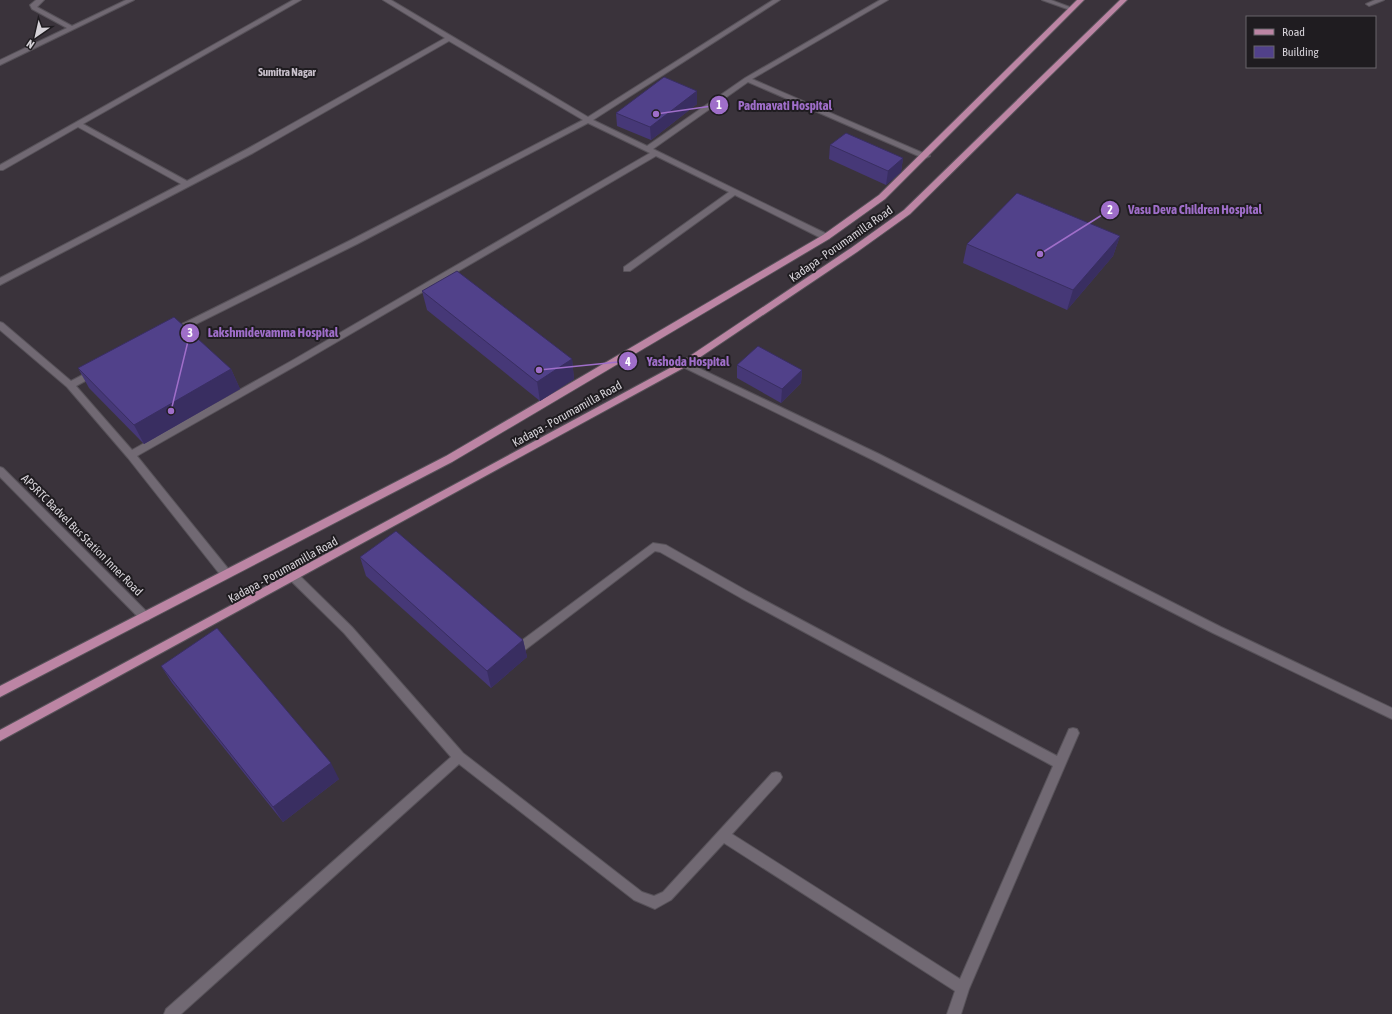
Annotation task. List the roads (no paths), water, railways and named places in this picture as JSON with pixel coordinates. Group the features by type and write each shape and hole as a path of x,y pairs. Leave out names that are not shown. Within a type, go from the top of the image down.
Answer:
{"main road":[{"path":"0,692 449,459 826,237 882,198 926,156 1081,0"},
{"name":"Kadapa - Porumamilla Road","path":"0,736 684,364 854,250 907,212 1124,0"}],"street":[{"path":"41,0 33,5 34,8 71,28"},
{"path":"0,63 131,0"},
{"path":"0,168 298,0"},
{"path":"386,0 588,120 826,237"},
{"path":"162,338 354,242 588,120 777,0"},
{"path":"648,149 747,79 885,0"},
{"path":"1045,0 1072,9"},
{"path":"1369,4 1381,0"},
{"path":"0,282 250,151 449,38"},
{"path":"747,79 926,156"},
{"path":"78,124 187,184"},
{"path":"131,455 303,358 656,153"},
{"path":"627,269 735,192"},
{"path":"0,325 70,385 131,455 226,574"},
{"path":"684,364 876,457 1217,630 1392,714"},
{"path":"70,385 105,367"},
{"name":"APSRTC Badvel Bus Station Inner Road","path":"0,471 145,617"},
{"path":"517,650 654,547 662,548 745,595 1060,764"},
{"path":"294,577 348,630 459,757 638,896 655,903 667,896 776,777"},
{"path":"954,1014 963,988 1073,734"},
{"path":"171,1014 459,757"},
{"path":"722,835 963,988"}],"place":[{"name":"Padmavati Hospital","path":"656,114"},
{"name":"Vasu Deva Children Hospital","path":"1040,254"},
{"name":"Yashoda Hospital","path":"539,370"},
{"name":"Lakshmidevamma Hospital","path":"171,411"}],"district":[{"name":"Sumitra Nagar","path":"287,72"}]}
